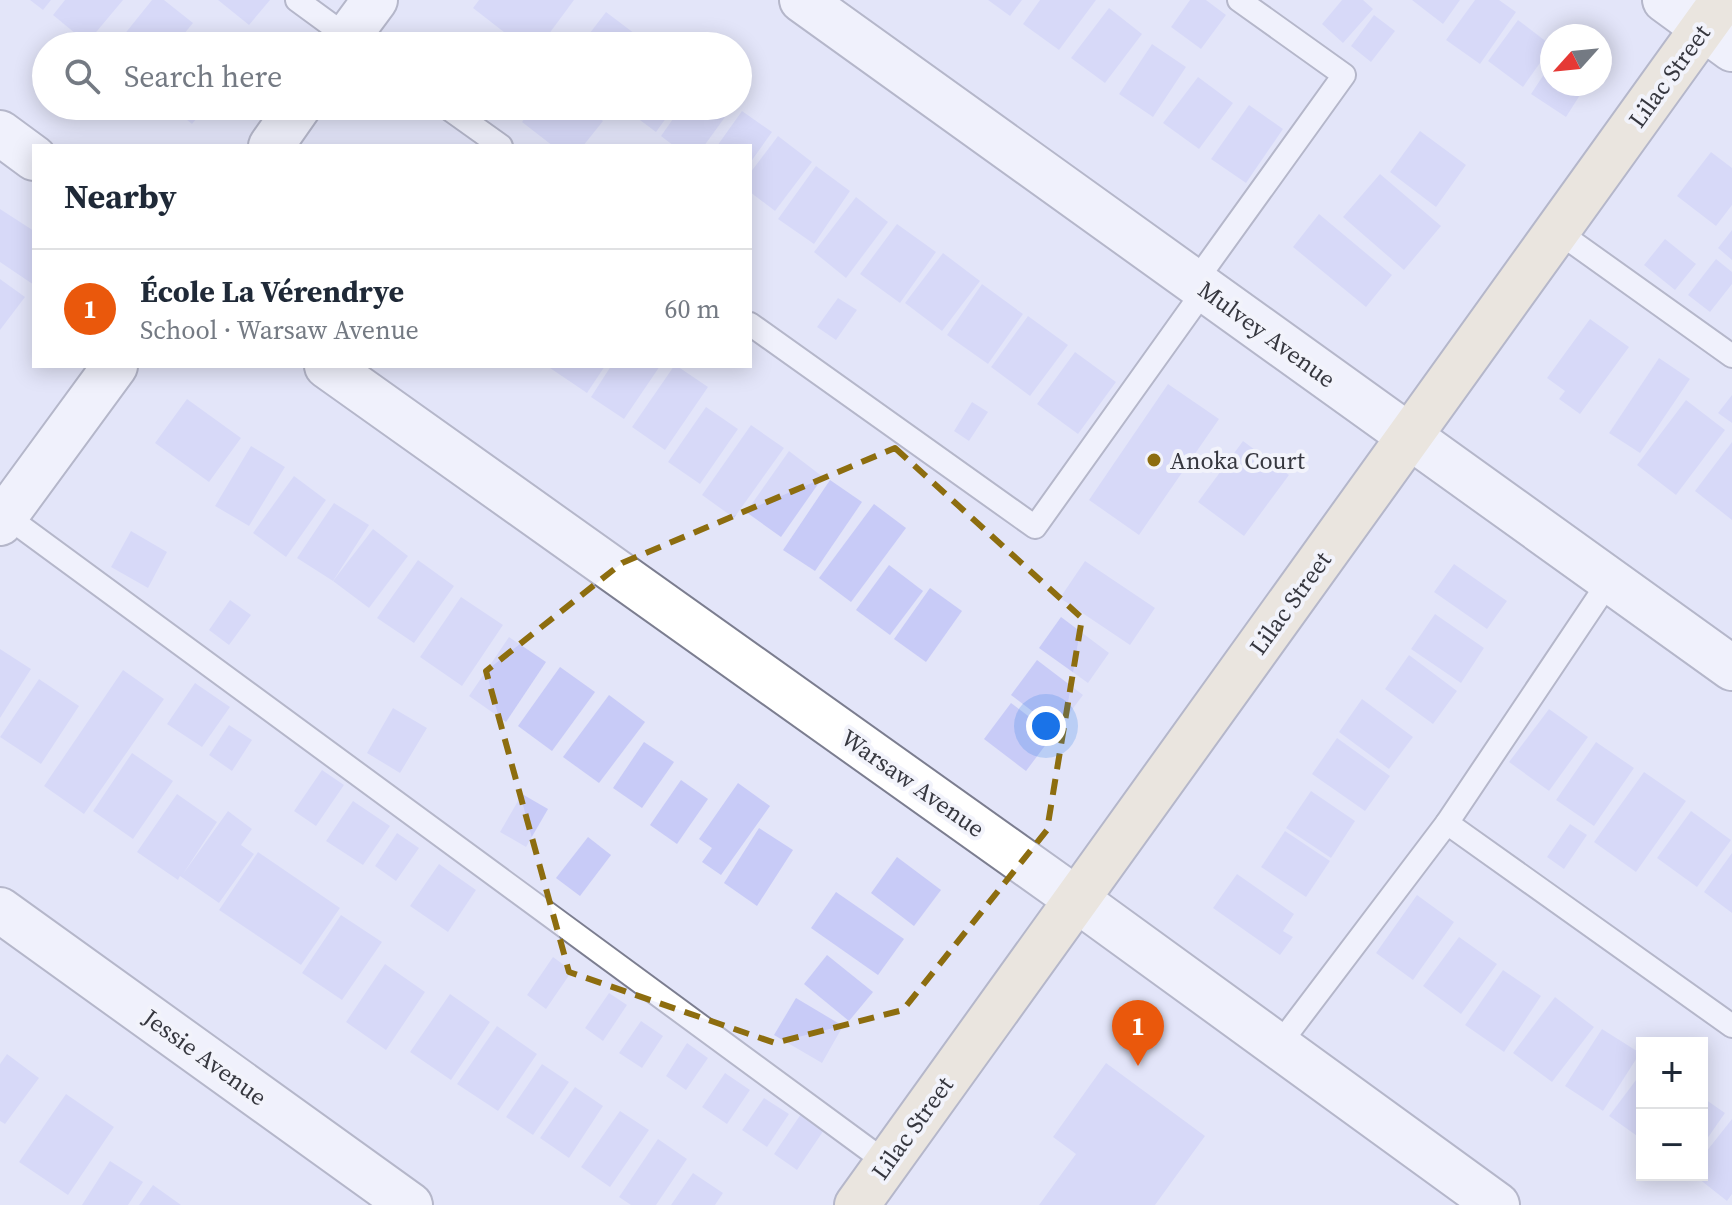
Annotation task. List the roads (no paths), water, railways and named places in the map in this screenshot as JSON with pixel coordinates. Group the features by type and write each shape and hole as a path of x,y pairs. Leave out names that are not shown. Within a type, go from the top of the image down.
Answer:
{"street":[{"path":"356,32 375,0"},
{"name":"Mulvey Avenue","path":"802,0 1732,668"},
{"path":"1665,0 1719,26"},
{"name":"Lilac Street","path":"857,1205 1557,231 1719,26"},
{"path":"272,144 289,120"},
{"path":"0,133 32,157"},
{"path":"2,516 113,368"},
{"name":"Warsaw Avenue","path":"330,368 1076,899 1497,1205"},
{"name":"Jessie Avenue","path":"0,910 410,1205"}],"lane":[{"path":"297,0 336,32"},
{"path":"752,325 1035,527 1344,75 1239,0"},
{"path":"465,120 498,144"},
{"path":"1557,231 1732,356"},
{"path":"2,516 887,1163"},
{"path":"1278,1046 1447,823 1610,580"},
{"path":"1447,823 1732,1026"}],"place":[{"name":"Anoka Court","path":"1154,460"},
{"name":"École La Vérendrye","path":"1138,1066"}]}
